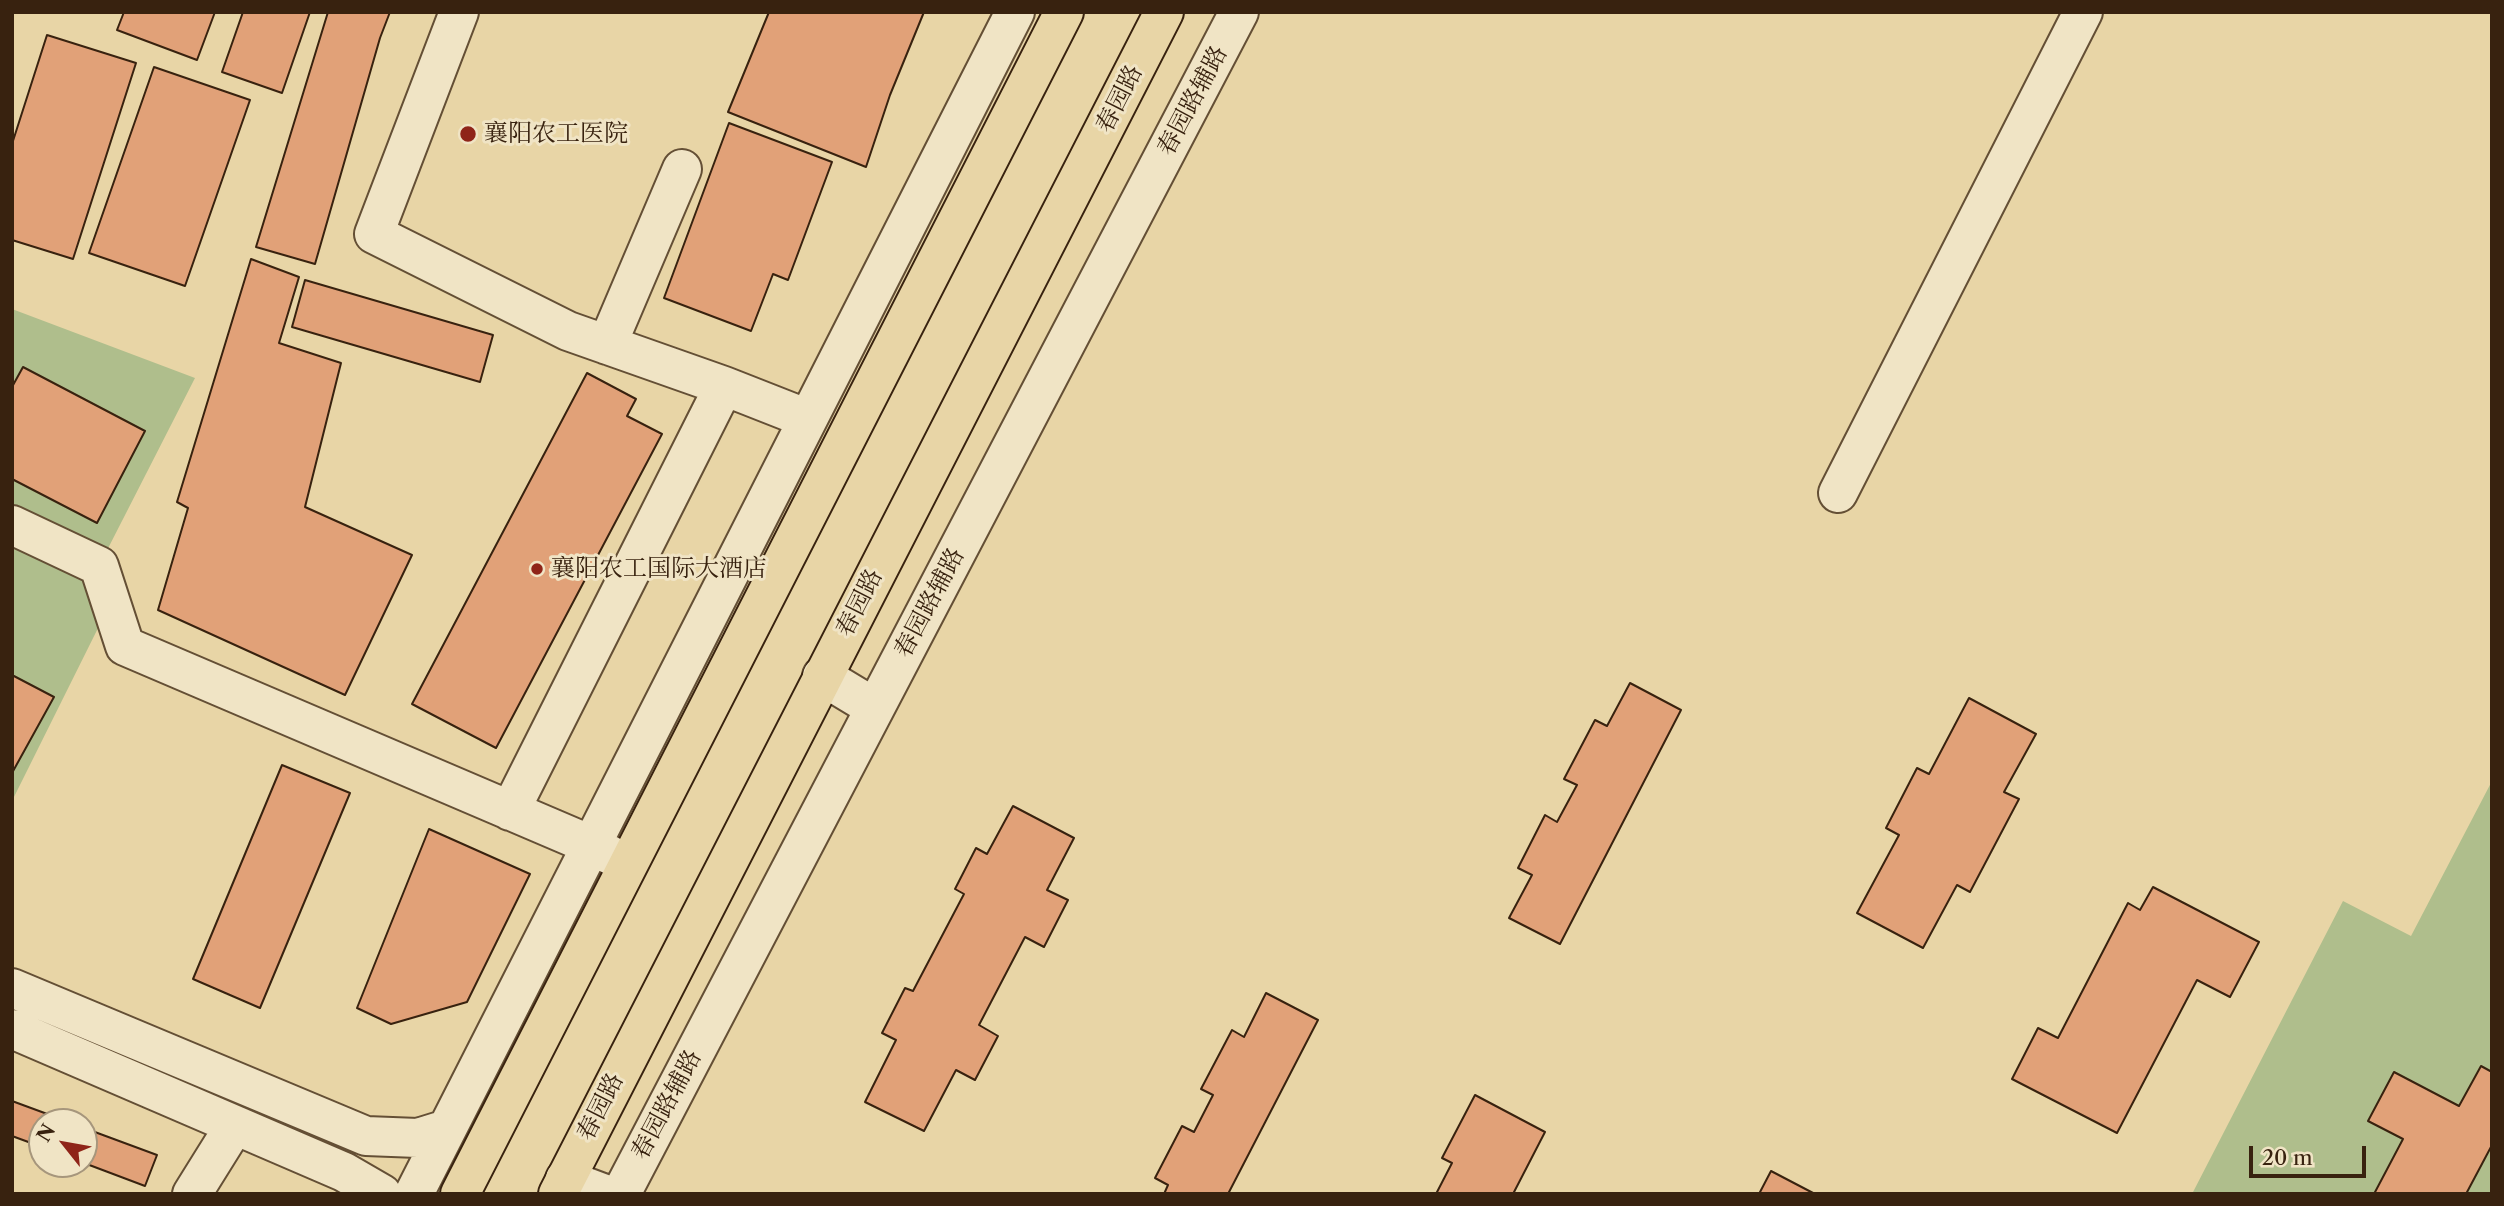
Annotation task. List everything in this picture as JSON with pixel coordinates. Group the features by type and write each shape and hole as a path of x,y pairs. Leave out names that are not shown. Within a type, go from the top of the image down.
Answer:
{"main road":[{"path":"460,1194 1064,12"},
{"name":"春园路","path":"561,1186 1164,12"}],"street":[{"path":"459,12 374,234 568,331 808,419"},
{"path":"414,1194 1015,12"},
{"name":"春园路辅路","path":"621,1194 1239,12"},
{"path":"1838,493 2083,12"},
{"path":"607,345 682,169"},
{"path":"510,811 724,386"},
{"path":"12,525 99,566 125,646 591,845 628,864"},
{"path":"822,677 875,708"},
{"path":"12,988 366,1136 418,1138 447,1129"},
{"path":"12,1030 344,1172 382,1194"},
{"path":"192,1194 235,1125"},
{"path":"561,1186 605,1194"}],"green space":[{"path":"12,309 195,378 99,566 111,602 12,801"},
{"path":"2492,781 2492,1194 2192,1194 2343,901 2411,936"}],"building":[{"path":"124,12 215,12 197,60 117,30"},
{"path":"243,12 310,12 282,93 222,72"},
{"path":"328,12 390,12 380,38 315,264 256,247"},
{"path":"769,12 924,12 890,95 866,167 728,112"},
{"path":"47,35 136,63 73,259 12,240 12,144"},
{"path":"154,67 250,100 185,286 89,253"},
{"path":"729,123 832,162 788,280 773,274 751,331 664,298"},
{"path":"251,259 299,277 279,343 341,363 305,507 412,555 345,695 158,610 188,508 177,502"},
{"path":"305,280 493,335 480,382 292,327"},
{"path":"23,367 145,431 97,523 12,479 12,387"},
{"name":"襄阳农工国际大酒店","path":"587,373 636,399 627,416 662,434 496,748 412,704"},
{"path":"12,675 54,697 12,773"},
{"path":"1630,683 1681,710 1560,944 1509,918 1532,875 1518,868 1545,815 1557,822 1577,785 1564,779 1595,720 1607,726"},
{"path":"1969,698 2036,734 2004,792 2019,799 1970,892 1957,885 1923,948 1857,913 1899,835 1886,828 1917,768 1929,774"},
{"path":"282,765 350,793 260,1008 193,979"},
{"path":"1013,806 1074,838 1047,890 1068,900 1044,947 1025,937 979,1025 998,1036 975,1080 956,1070 924,1131 865,1102 896,1040 882,1033 905,988 913,991 964,894 955,889 976,848 987,854"},
{"path":"429,829 530,874 467,1002 391,1024 357,1008"},
{"path":"2153,887 2259,942 2230,997 2197,980 2117,1133 2012,1079 2038,1028 2058,1038 2128,903 2140,910"},
{"path":"1266,993 1318,1020 1228,1194 1164,1194 1168,1185 1155,1178 1182,1126 1194,1132 1213,1095 1201,1089 1232,1030 1244,1037"},
{"path":"2481,1066 2492,1072 2492,1145 2466,1194 2374,1194 2403,1139 2368,1121 2394,1072 2459,1106"},
{"path":"1475,1095 1545,1132 1513,1194 1436,1194 1452,1163 1442,1158"},
{"path":"12,1101 31,1108 28,1108 28,1142 12,1136"},
{"path":"98,1133 157,1155 145,1186 98,1168"},
{"path":"1771,1171 1815,1194 1759,1194"}],"place":[{"name":"襄阳农工医院","path":"468,134"},
{"name":"襄阳农工国际大酒店","path":"537,569"}]}
